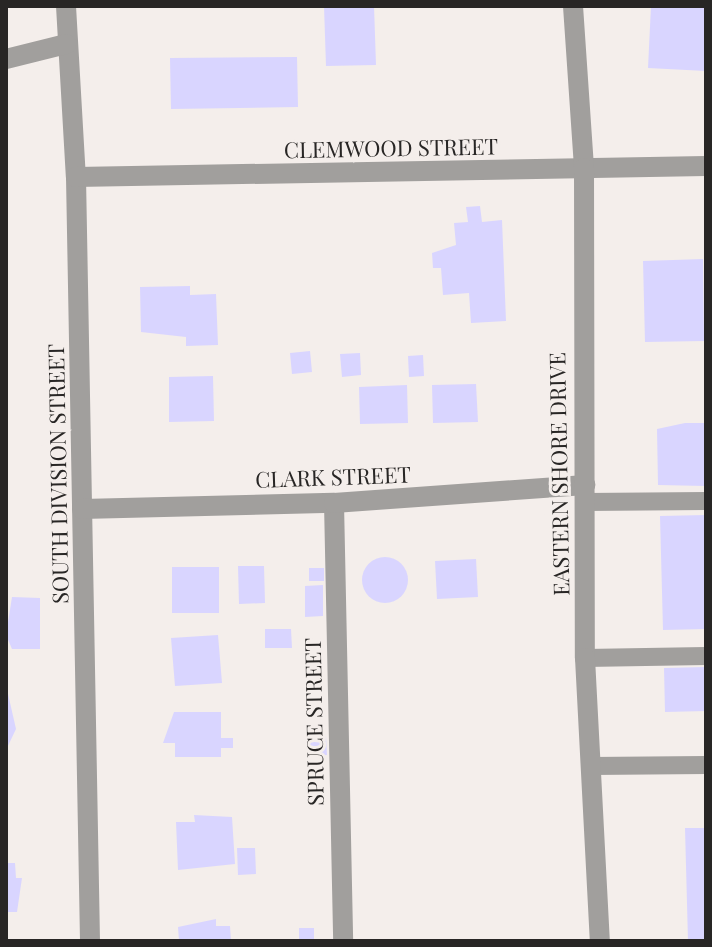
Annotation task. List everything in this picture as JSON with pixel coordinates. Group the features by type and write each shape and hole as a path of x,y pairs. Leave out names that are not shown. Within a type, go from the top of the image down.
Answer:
{"street":[{"name":"SOUTH DIVISION STREET","path":"66,6 76,177 90,941"},
{"name":"EASTERN SHORE DRIVE","path":"573,6 584,168 585,658 600,941"},
{"path":"6,59 66,44"},
{"name":"CLEMWOOD STREET","path":"76,177 706,166"},
{"name":"CLARK STREET","path":"82,509 585,494"},
{"name":"SPRUCE STREET","path":"334,503 343,941"}],"lane":[{"path":"585,494 706,501"},
{"path":"585,658 706,656"},
{"path":"591,766 706,765"}],"building":[{"path":"324,6 374,6 376,65 326,66"},
{"path":"651,6 706,6 706,71 648,68"},
{"path":"297,57 298,107 171,109 170,58"},
{"path":"480,206 482,222 502,220 506,321 471,323 469,293 443,295 441,268 433,268 432,253 456,245 454,223 468,222 466,207"},
{"path":"703,259 704,341 645,342 643,261"},
{"path":"190,286 190,295 216,294 218,345 186,346 186,337 141,332 140,287"},
{"path":"310,351 312,372 292,374 290,353"},
{"path":"360,353 361,375 342,377 340,354"},
{"path":"423,355 424,376 409,377 408,356"},
{"path":"213,376 214,421 169,422 169,377"},
{"path":"476,384 478,422 433,423 432,385"},
{"path":"407,385 408,423 360,424 359,387"},
{"path":"685,423 706,423 706,486 658,485 657,429"},
{"path":"706,515 706,629 663,630 660,516"},
{"path":"385,557 401,564 408,580 401,596 385,603 369,596 362,580 369,564"},
{"path":"476,559 478,597 437,599 435,561"},
{"path":"238,566 264,566 265,603 239,604"},
{"path":"172,567 219,567 219,613 172,613"},
{"path":"309,568 324,568 324,581 309,581"},
{"path":"323,585 323,616 305,617 305,586"},
{"path":"12,597 40,598 40,649 12,649 6,635"},
{"path":"265,629 291,629 292,648 265,648"},
{"path":"218,635 222,683 175,686 171,638"},
{"path":"706,667 706,711 665,712 664,668"},
{"path":"6,685 16,729 6,750"},
{"path":"174,712 221,712 221,738 233,738 233,748 221,748 221,757 175,757 175,743 163,743"},
{"path":"306,736 326,736 327,755 307,756"},
{"path":"194,815 232,817 235,864 178,870 176,822 195,822"},
{"path":"685,828 706,828 706,941 688,941"},
{"path":"237,848 255,848 256,874 238,875"},
{"path":"6,863 15,863 16,878 22,878 17,912 6,912"},
{"path":"216,919 216,926 230,926 231,941 179,941 178,927"},
{"path":"299,928 314,928 314,941 299,941"}]}
